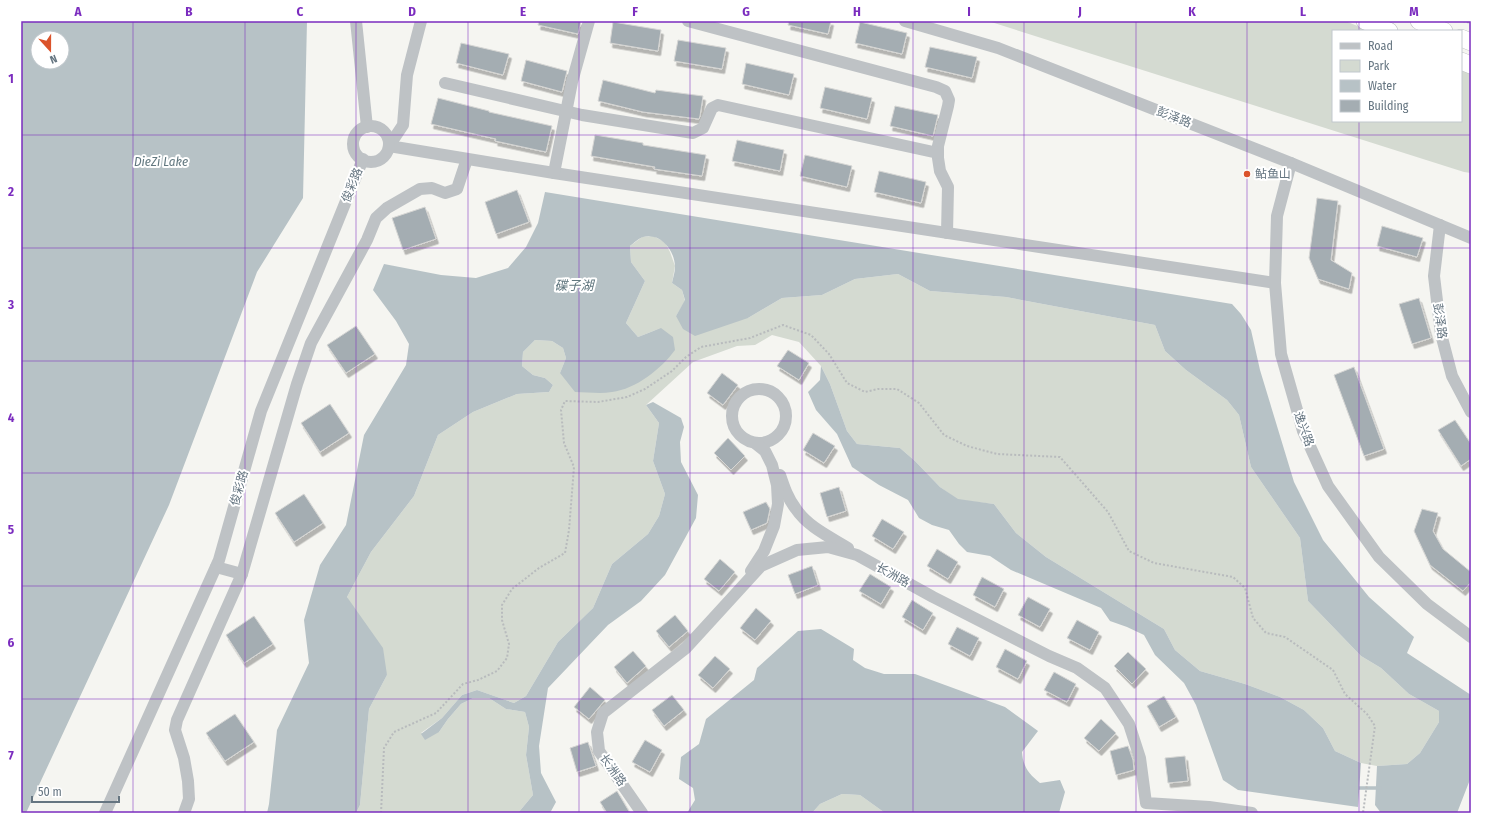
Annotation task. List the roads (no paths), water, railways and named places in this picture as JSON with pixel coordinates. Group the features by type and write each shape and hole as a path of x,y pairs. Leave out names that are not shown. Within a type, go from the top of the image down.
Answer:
{"highway":[{"path":"1365,21 1388,30"},
{"path":"1419,21 1442,30"}],"street":[{"path":"356,21 367,127 373,126 383,131 389,140 389,146"},
{"path":"389,146 403,125 407,75 421,21"},
{"path":"554,173 572,82 589,21"},
{"path":"688,21 936,87 946,91 948,106 938,146 938,153 940,171 948,187 948,233"},
{"name":"彭泽路","path":"905,21 998,48 1291,163 1471,238"},
{"path":"445,83 566,111 693,133 703,128 712,108 718,105 938,153"},
{"name":"俊彩路","path":"367,127 357,133 354,144 358,156 363,159 374,161 379,160 384,156 389,146"},
{"path":"389,146 554,173 1275,282"},
{"name":"俊彩路","path":"105,813 216,567 261,411 363,159"},
{"path":"184,813 189,799 188,781 184,758 175,730 177,720 242,574 311,343 367,240 376,218 387,208 420,189 432,188 445,194 457,189 468,159"},
{"name":"逸兴路","path":"1291,163 1277,216 1275,282 1281,354 1303,431 1328,486 1379,557 1427,604 1471,637"},
{"name":"彭泽路","path":"1440,225 1434,276 1440,334 1452,376 1471,412"},
{"path":"777,436 770,441 763,443 755,443 740,436 734,428 732,414 737,400 747,392 759,389 771,392 778,396 783,404 786,417 784,426 777,436 774,446 775,461 787,494 796,509 808,523 857,554"},
{"path":"740,590 764,551 774,526 778,504 777,485 772,465 765,451 755,443"},
{"name":"长洲路","path":"642,813 599,751 597,732 603,713 686,648 761,566 797,550 828,547 857,554 933,597 1049,656 1077,668 1105,688 1129,724 1140,758 1144,808 1210,807 1252,813"},
{"path":"216,567 242,574"}],"water":[{"name":"DieZi Lake","path":"21,21 307,21 303,198 257,272 169,505 26,813 21,813"},
{"name":"碟子湖","path":"545,192 1232,304 1241,314 1251,330 1260,370 1294,482 1323,540 1369,597 1414,637 1407,653 1471,695 1471,777 1457,813 1381,813 1375,805 1377,766 1407,764 1420,753 1439,722 1439,711 1409,694 1381,668 1361,656 1308,601 1300,538 1251,467 1239,415 1227,400 1186,370 1165,351 1155,325 1006,297 930,291 898,274 855,279 822,295 782,298 748,318 695,336 683,329 676,316 685,300 682,290 672,283 675,267 673,255 666,244 656,237 650,236 638,239 630,246 631,262 645,281 626,323 638,337 661,328 673,337 675,350 655,371 630,387 607,393 575,392 560,373 566,358 563,348 552,341 535,340 523,352 522,366 533,375 545,378 553,385 549,392 517,394 473,412 438,435 414,496 371,552 347,597 383,648 387,675 369,709 360,805 356,813 267,813 277,730 309,663 304,620 320,565 346,525 364,435 406,365 409,344 396,321 373,290 384,264 441,275 476,278 508,268 526,247 538,223"},
{"path":"821,366 830,384 847,431 857,444 900,448 940,487 958,499 994,504 1016,533 1046,557 1164,629 1175,650 1200,671 1245,684 1280,697 1304,710 1323,728 1335,751 1361,763 1358,807 1238,790 1223,780 1196,705 1184,683 1155,655 1144,635 1110,621 1101,608 1011,570 990,556 967,552 949,530 932,525 919,518 908,500 879,485 852,467 837,434 816,410 808,392 820,380"},
{"path":"653,402 681,418 684,427 680,442 681,462 698,495 696,518 665,575 641,601 608,625 548,688 539,746 541,773 556,802 550,813 518,813 533,795 526,755 529,727 525,712 506,709 489,698 473,698 461,704 439,732 425,740 421,734 442,718 462,695 477,690 514,703 526,696 558,642 593,608 612,564 648,534 659,516 665,494 653,461 659,423 646,405"},
{"path":"821,629 854,649 853,660 865,668 884,674 915,674 1005,707 1038,731 1022,752 1025,766 1040,783 1060,780 1065,792 1059,813 885,813 860,795 842,794 820,804 812,813 687,813 695,800 693,788 679,779 681,757 699,744 706,719 754,680 757,668 798,631"}],"waterway":[{"path":"1356,788 1380,788"}],"place":[{"name":"鲇鱼山","path":"1247,174"}]}
